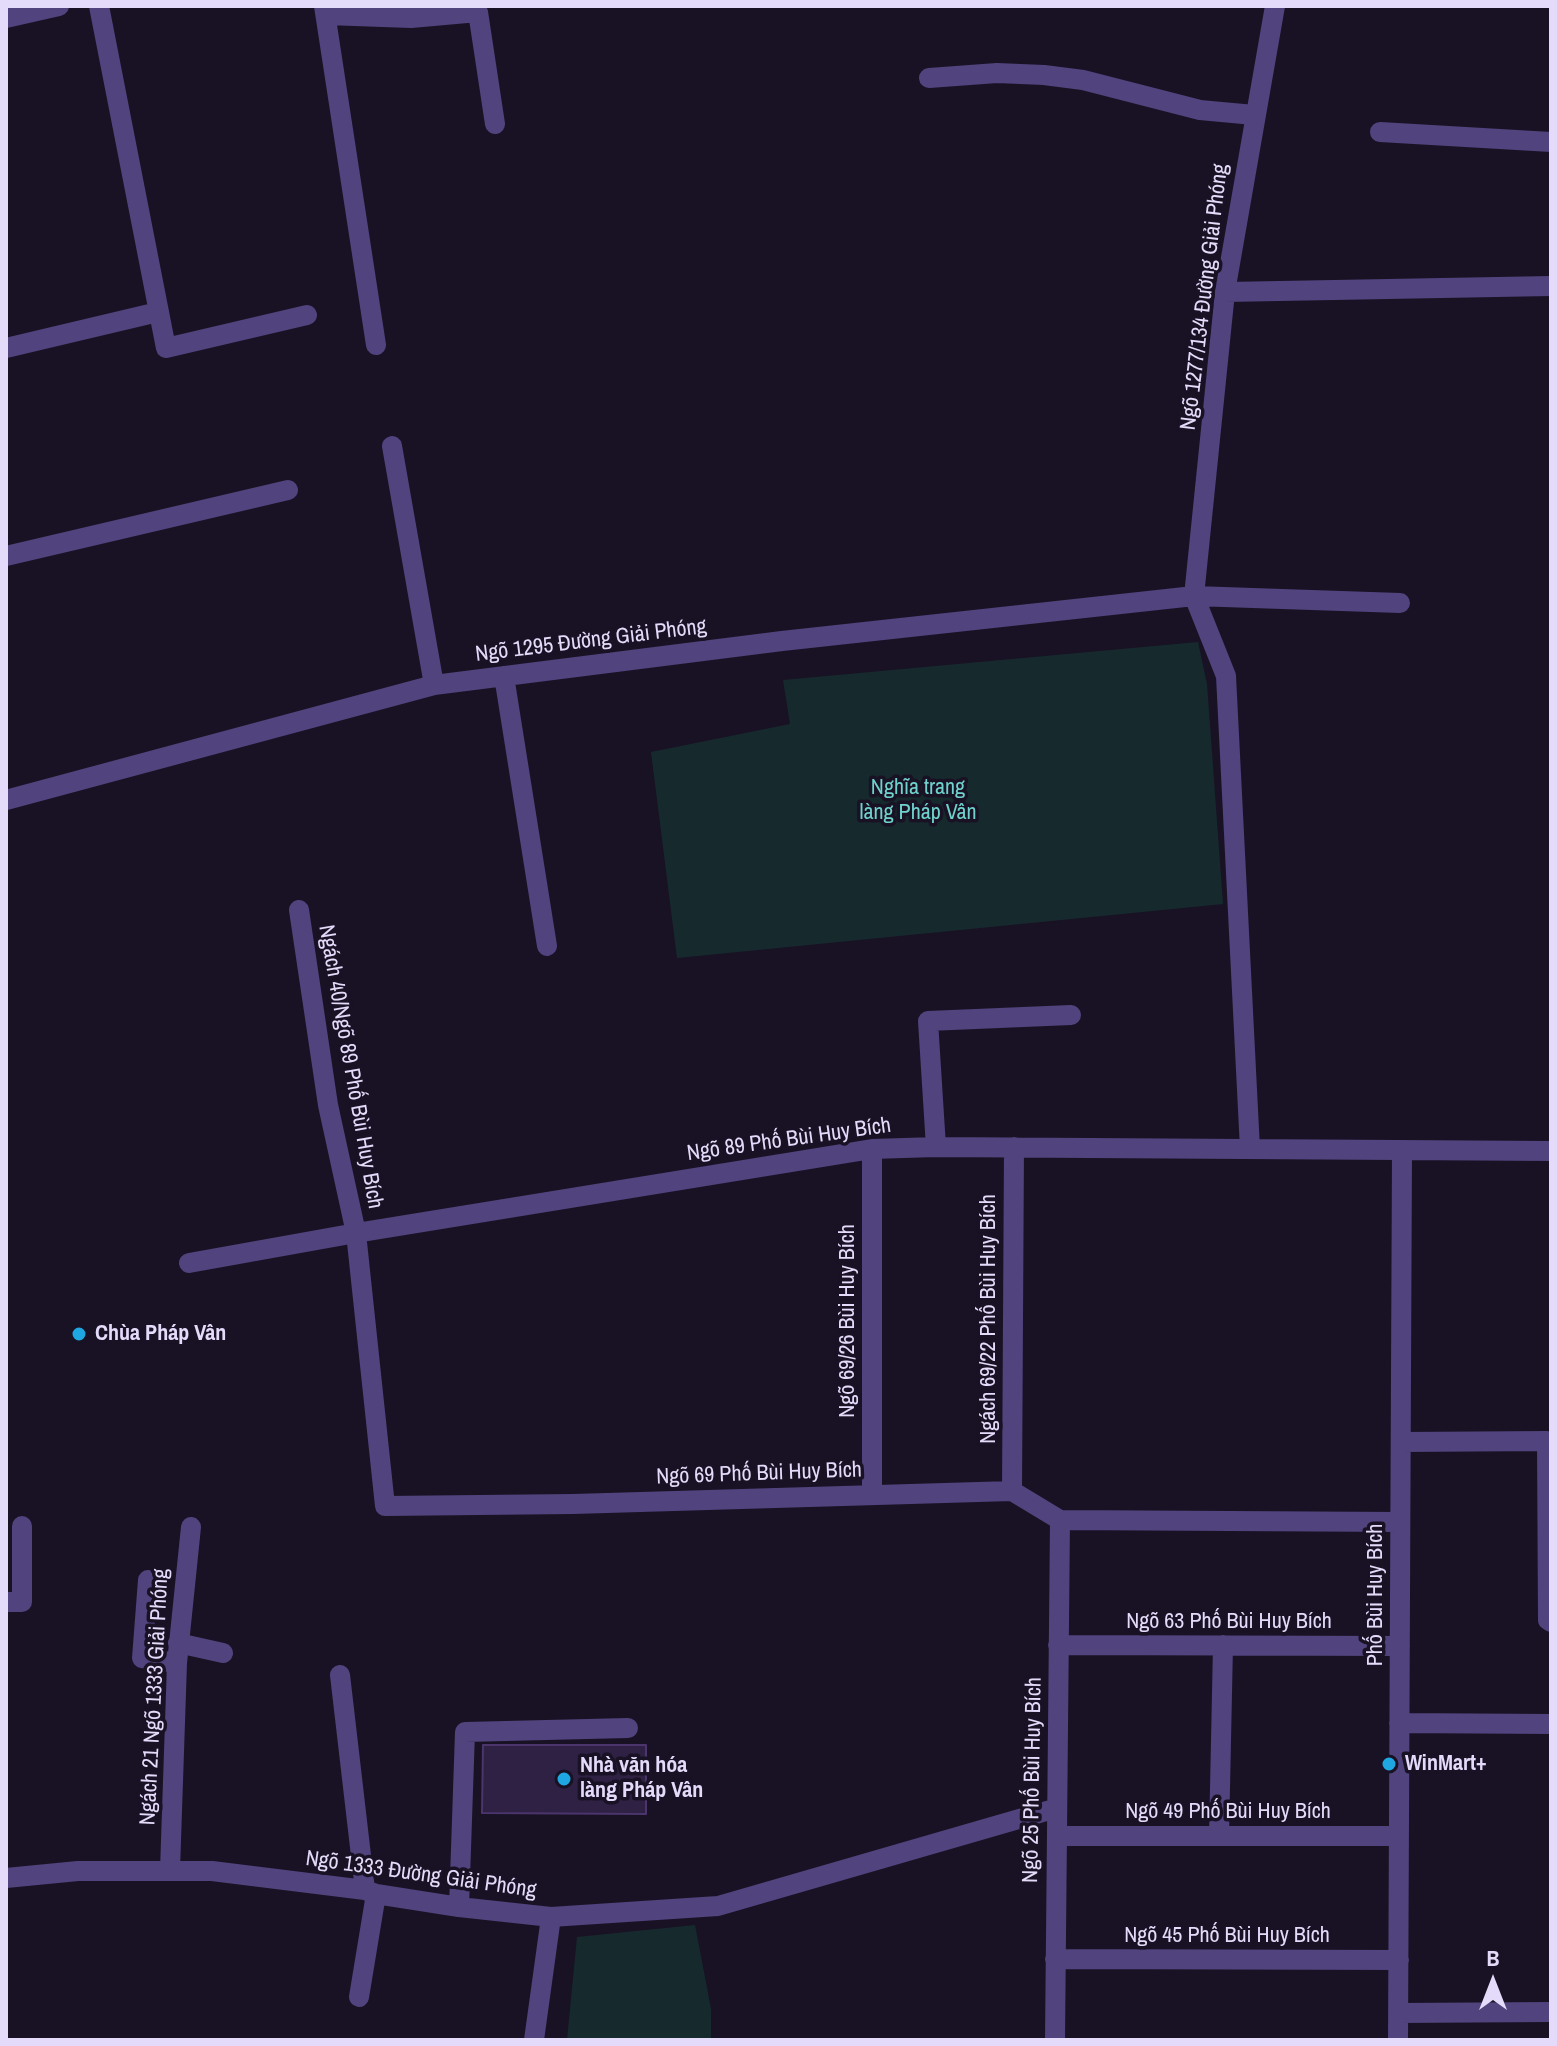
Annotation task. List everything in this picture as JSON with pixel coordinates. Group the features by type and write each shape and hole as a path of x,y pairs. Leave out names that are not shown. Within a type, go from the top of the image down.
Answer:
{"street":[{"path":"6,18 59,6"},
{"path":"99,6 166,348 307,315"},
{"name":"Ngõ 1277/134 Đường Giải Phóng","path":"1194,596 1225,292 1275,6"},
{"path":"376,345 325,10 411,18 478,12 495,124"},
{"path":"929,78 997,73 1044,75 1083,80 1200,110 1254,115"},
{"path":"1380,132 1551,142"},
{"path":"1225,292 1551,286"},
{"path":"6,348 158,312"},
{"path":"392,446 434,685"},
{"path":"6,556 288,490"},
{"path":"1194,596 1226,676 1250,1149"},
{"name":"Ngõ 1295 Đường Giải Phóng","path":"6,800 434,685 782,641 1194,596 1400,603"},
{"path":"504,676 547,946"},
{"name":"Ngách 40/Ngõ 89 Phố Bùi Huy Bích","path":"299,910 328,1105 356,1233"},
{"path":"936,1147 928,1021 1071,1015"},
{"name":"Ngõ 89 Phố Bùi Huy Bích","path":"189,1263 872,1149 1014,1147 1551,1151"},
{"name":"Ngách 69/22 Phố Bùi Huy Bích","path":"1012,1491 1014,1147"},
{"name":"Ngõ 69/26 Bùi Huy Bích","path":"872,1149 872,1494"},
{"name":"Phố Bùi Huy Bích","path":"1398,2040 1402,1151"},
{"name":"Ngõ 69 Phố Bùi Huy Bích","path":"356,1233 385,1506 573,1504 1012,1491"},
{"path":"1401,1442 1547,1441 1548,1620 1551,1622"},
{"path":"1012,1491 1060,1520 1400,1522"},
{"name":"Ngõ 25 Phố Bùi Huy Bích","path":"1055,2040 1060,1520"},
{"path":"6,1602 22,1602 22,1526"},
{"name":"Ngách 21 Ngõ 1333 Giải Phóng","path":"170,1870 177,1653 191,1527"},
{"path":"148,1580 142,1658 177,1653 223,1653"},
{"name":"Ngõ 63 Phố Bùi Huy Bích","path":"1058,1645 1400,1646"},
{"path":"1219,1836 1223,1645"},
{"path":"340,1675 371,1892 359,1997"},
{"path":"1399,1723 1551,1724"},
{"path":"459,1907 465,1732 628,1728"},
{"name":"Ngõ 1333 Đường Giải Phóng","path":"6,1878 78,1871 212,1871 459,1907 551,1917 718,1906 1057,1808"},
{"name":"Ngõ 49 Phố Bùi Huy Bích","path":"1057,1836 1399,1836"},
{"path":"534,2040 551,1917"},
{"name":"Ngõ 45 Phố Bùi Huy Bích","path":"1055,1959 1399,1960"},
{"path":"1398,2013 1551,2012"}],"green space":[{"name":"Nghĩa trang làng Pháp Vân","path":"1198,642 1207,684 1223,904 677,958 651,752 790,724 783,680"},
{"path":"695,1925 711,2009 711,2040 567,2040 577,1937"}],"building":[{"name":"Nhà văn hóa làng Pháp Vân","path":"483,1745 646,1745 646,1814 482,1813"}],"place":[{"name":"Chùa Pháp Vân","path":"79,1334"},
{"name":"WinMart+","path":"1389,1764"},
{"name":"Nhà văn hóa làng Pháp Vân","path":"564,1779"}]}
